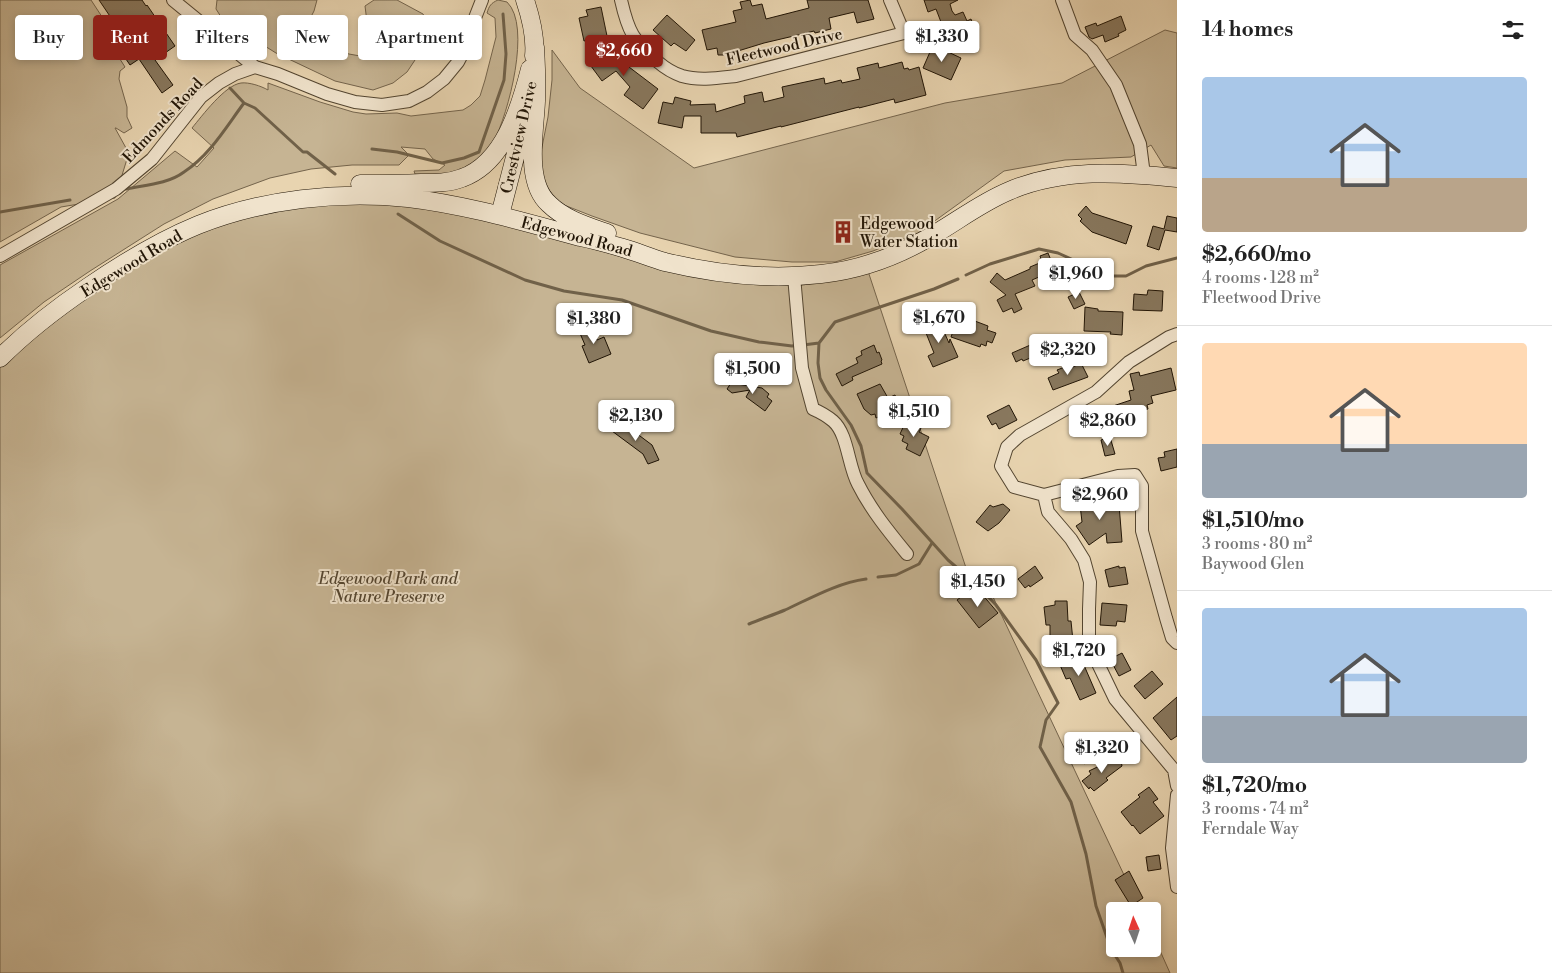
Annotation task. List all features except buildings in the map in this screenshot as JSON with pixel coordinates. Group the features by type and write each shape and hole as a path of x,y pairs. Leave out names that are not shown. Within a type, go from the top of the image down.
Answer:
{"main road":[{"name":"Crestview Drive","path":"500,215 530,99 535,47 531,20 525,0"},
{"path":"271,203 297,194 320,189 360,184 382,185 449,181 474,173 492,158 504,140 527,83 535,47"},
{"path":"535,47 534,168 538,188 548,204 569,217 600,231 730,273"},
{"name":"Edgewood Road","path":"0,358 54,311 148,249 198,225 271,203 336,196 407,198 500,215 624,248 663,261 730,273 794,276 844,271 888,258 929,238 990,200 1031,182 1074,174 1144,175 1177,178"}],"street":[{"path":"173,0 255,68 278,74 327,94 355,102 382,105 409,101 427,92 444,79 458,62 468,43 482,0"},
{"name":"Fleetwood Drive","path":"621,0 632,34 642,48 666,68 681,76 716,79 736,76 904,33 890,0"},
{"path":"1062,0 1075,35 1092,50 1116,85 1140,144 1144,175"},
{"name":"Edmonds Road","path":"0,256 116,189 152,159 201,97 219,83 235,74 255,68"},
{"path":"794,276 802,368 813,409 833,421 838,427 844,439 852,472 867,501 907,554"},
{"path":"1177,334 1129,362 1096,392 1020,435 1007,447 1001,466 1014,487 1044,495 1118,476 1135,475 1142,486 1142,531 1172,638 1177,643"},
{"path":"1044,495 1048,512 1071,539 1084,560 1090,582 1089,645 1115,699 1174,770 1177,786"},
{"path":"1177,796 1172,848 1177,887"}],"green space":[{"path":"0,0 91,0 101,15 93,15 93,60 121,60 125,67 120,71 119,79 127,107 127,117 132,128 124,133 115,128 131,157 127,159 115,198 61,207 0,242"},
{"path":"217,0 317,0 312,15 277,15 277,53 267,47 267,15 220,15 216,9"},
{"path":"374,0 397,0 423,14 366,15 365,6"},
{"path":"498,0 507,2 514,14 518,49 515,70 511,91 494,141 482,158 470,167 448,174 415,174 414,171 439,170 445,165 433,159 425,149 401,147 409,155 399,165 352,165 311,169 270,178 213,199 164,224 44,302 0,338 0,265 118,199 175,151 197,167 214,148 192,128 228,89 244,83 268,90 268,83 320,102 366,114 397,113 411,116 463,110 480,96 496,37 495,18 487,13 491,5"},
{"path":"1165,30 1177,33 1177,168 1164,166 1151,145 1131,157 1065,160 1004,171 918,233 873,251 835,262 792,262 735,257 640,233 559,203 542,177 541,152 548,117 552,80 552,50 580,88 694,168 945,103 1062,83"},
{"path":"348,54 358,56 358,60 415,60 407,72 393,83 373,90 335,81 291,60 348,60"},
{"name":"Edgewood Park and Nature Preserve","path":"373,196 730,273 866,265 970,580 985,580 1137,902 1106,902 1106,958 1161,958 1161,953 1170,973 0,973 0,358 54,311 223,216"}],"waterway":[{"path":"372,149 397,152 442,163 479,152 504,80 506,54 503,14"},
{"path":"230,88 244,103 255,108 303,152 307,152 335,174"},
{"path":"126,189 164,182 184,172 210,149 244,103"},
{"path":"0,212 70,200"},
{"path":"398,214 440,241 525,280 564,291 622,300 711,331 759,342 797,345"},
{"path":"966,275 990,264 1039,249 1058,253 1108,276 1126,276 1146,266 1177,258"},
{"path":"803,345 819,343 835,322 934,289 958,279"},
{"path":"819,343 818,363 820,378 826,390 851,425 861,446 867,473 948,560 976,584 996,605 1036,660 1058,703 1046,720 1040,747 1071,802 1086,854 1096,906 1111,949 1120,963 1123,973"},
{"path":"878,577 896,575 919,564 932,543"},
{"path":"749,624 785,610 834,587 866,579"}],"place":[{"name":"Edgewood Water Station","path":"843,232"}]}
